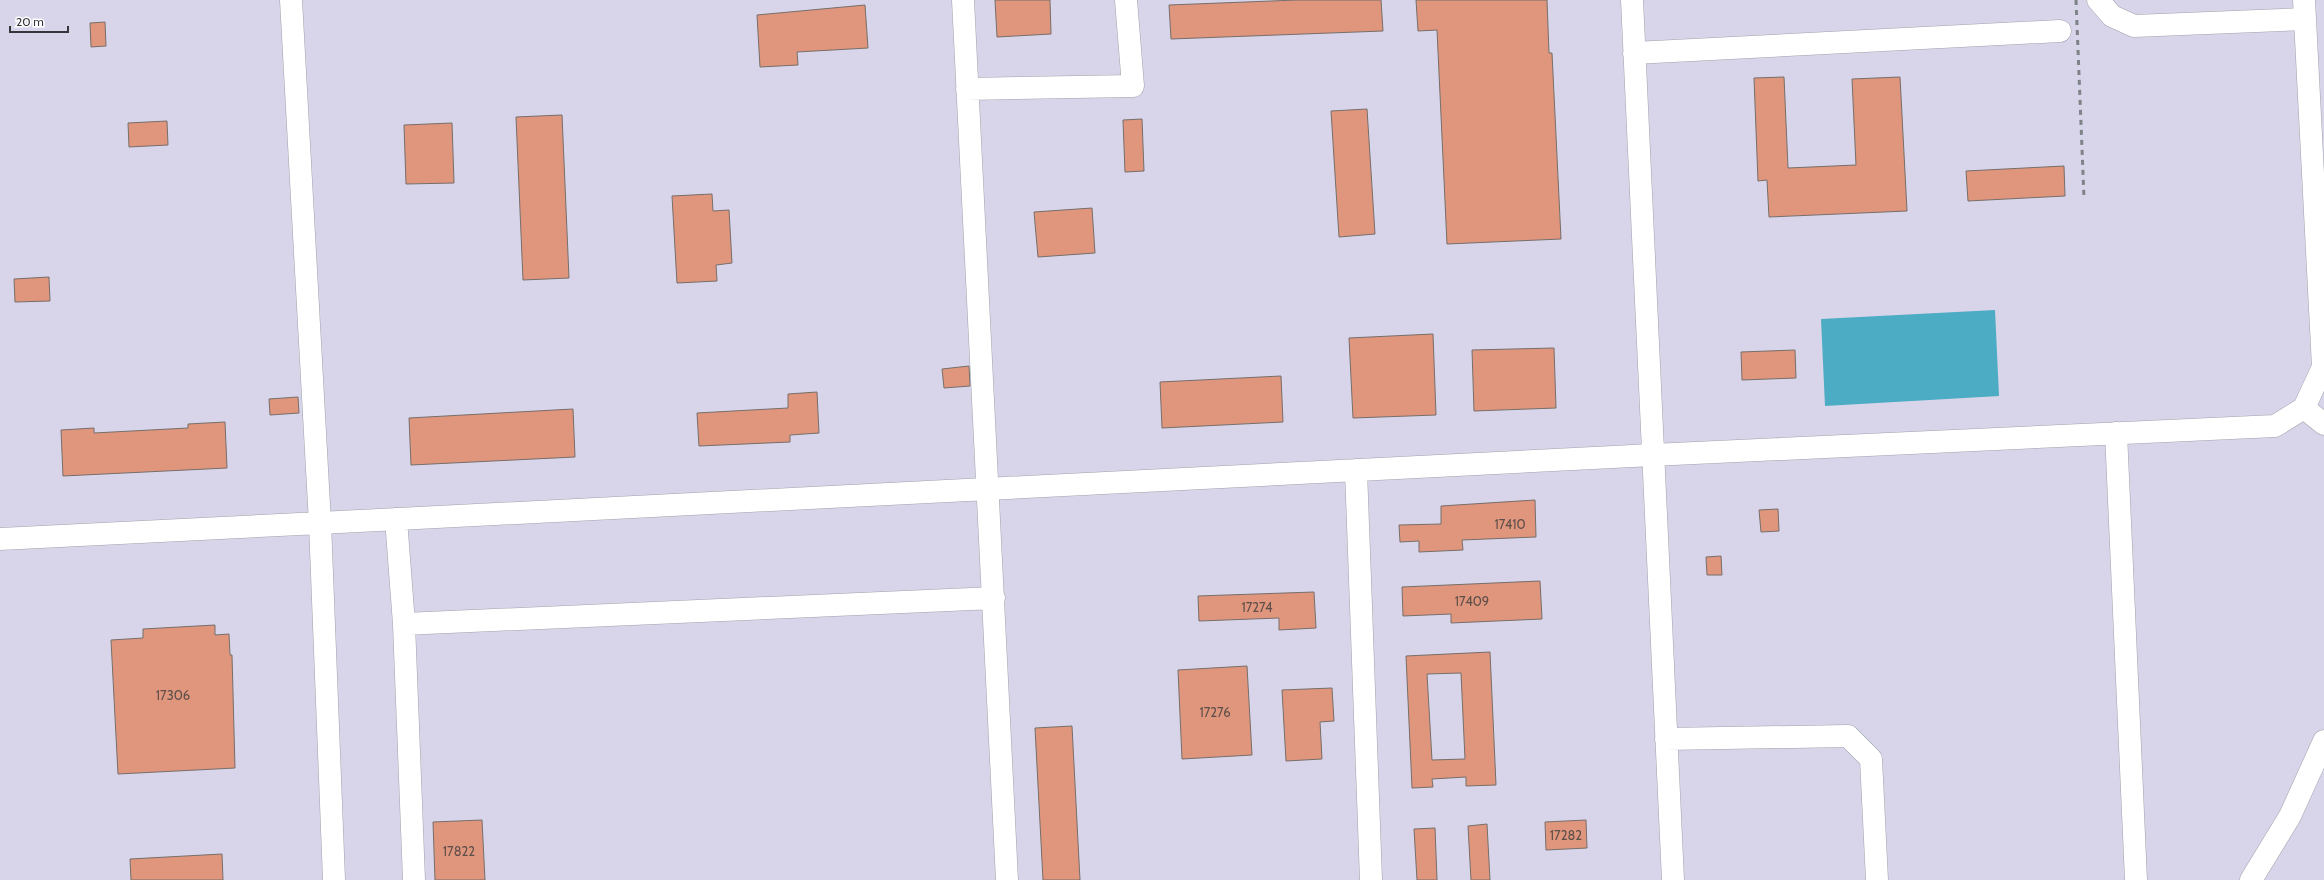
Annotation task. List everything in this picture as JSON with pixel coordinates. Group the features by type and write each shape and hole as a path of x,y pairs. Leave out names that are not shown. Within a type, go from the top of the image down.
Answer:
{"lane":[{"path":"291,0 320,523 334,880"},
{"path":"963,0 989,490 1007,880"},
{"path":"968,89 1133,86 1126,0"},
{"path":"1632,0 1673,880"},
{"path":"0,539 989,490 1652,455 2275,426 2304,408 2323,367 2305,9 2134,26 2112,16 2098,0"},
{"path":"1634,53 2060,31"},
{"path":"2304,408 2324,424"},
{"path":"2116,433 2136,880"},
{"path":"1356,470 1371,880"},
{"path":"396,519 404,624 414,880"},
{"path":"404,624 994,598"},
{"path":"1666,739 1848,736 1871,760 1877,880"},
{"path":"2250,880 2290,816 2324,742"}],"shaded area":[{"path":"0,0 2324,0 2324,880 0,880"}],"water":[{"path":"1995,310 1999,396 1825,406 1821,319"}],"building":[{"path":"995,0 1050,0 1051,34 997,37"},
{"path":"1297,0 1381,0 1383,31 1171,39 1169,5"},
{"path":"1416,0 1547,0 1549,53 1552,53 1561,239 1447,244 1437,30 1418,31"},
{"path":"865,5 868,48 797,52 798,65 760,67 757,15"},
{"path":"105,22 106,46 91,47 90,23"},
{"path":"1784,77 1788,168 1856,165 1852,79 1900,77 1907,211 1769,217 1767,180 1758,181 1754,78"},
{"path":"1367,109 1375,234 1339,237 1331,111"},
{"path":"562,115 569,278 523,280 516,117"},
{"path":"1142,119 1144,171 1125,172 1123,120"},
{"path":"167,121 168,145 129,147 128,123"},
{"path":"452,123 454,183 406,184 404,125"},
{"path":"2064,166 2065,196 1968,201 1966,171"},
{"path":"712,194 713,211 729,210 732,263 716,265 717,281 677,283 672,196"},
{"path":"1092,208 1095,253 1038,257 1034,212"},
{"path":"49,277 50,301 15,302 14,279"},
{"path":"1433,334 1436,415 1353,418 1349,338"},
{"path":"1554,348 1556,408 1474,411 1472,350"},
{"path":"1795,350 1796,378 1742,380 1741,352"},
{"path":"969,366 970,386 944,388 942,369"},
{"path":"1281,376 1283,422 1162,428 1160,382"},
{"path":"817,392 819,433 790,435 790,442 699,446 697,413 788,408 788,394"},
{"path":"298,397 299,413 270,415 269,399"},
{"path":"573,409 575,457 411,465 409,418"},
{"path":"225,422 227,468 63,476 61,430 94,428 94,433 188,428 188,424"},
{"path":"1535,500 1536,537 1462,540 1463,550 1419,552 1419,541 1400,542 1399,525 1441,524 1441,506"},
{"path":"1778,509 1779,531 1761,532 1759,510"},
{"path":"1721,556 1722,575 1707,575 1706,557"},
{"path":"1540,581 1542,619 1451,623 1451,614 1403,616 1402,587"},
{"path":"1314,592 1316,628 1279,630 1279,618 1199,621 1198,596"},
{"path":"215,625 215,635 229,634 230,655 232,655 235,768 118,774 111,640 143,638 143,629"},
{"path":"1490,652 1496,785 1466,786 1466,777 1432,779 1433,787 1412,788 1406,656","holes":["1461,673 1465,759 1432,760 1427,674"]},
{"path":"1247,666 1252,755 1182,759 1178,670"},
{"path":"1332,688 1334,721 1320,722 1322,759 1286,761 1282,690"},
{"path":"1072,726 1080,880 1043,880 1035,728"},
{"path":"482,820 485,880 435,880 433,822"},
{"path":"1586,820 1587,848 1546,850 1545,822"},
{"path":"1487,824 1490,880 1471,880 1468,826"},
{"path":"1435,828 1437,880 1417,880 1414,829"},
{"path":"222,854 223,880 131,880 130,859"}],"railway":[{"path":"2076,0 2084,198"}]}
